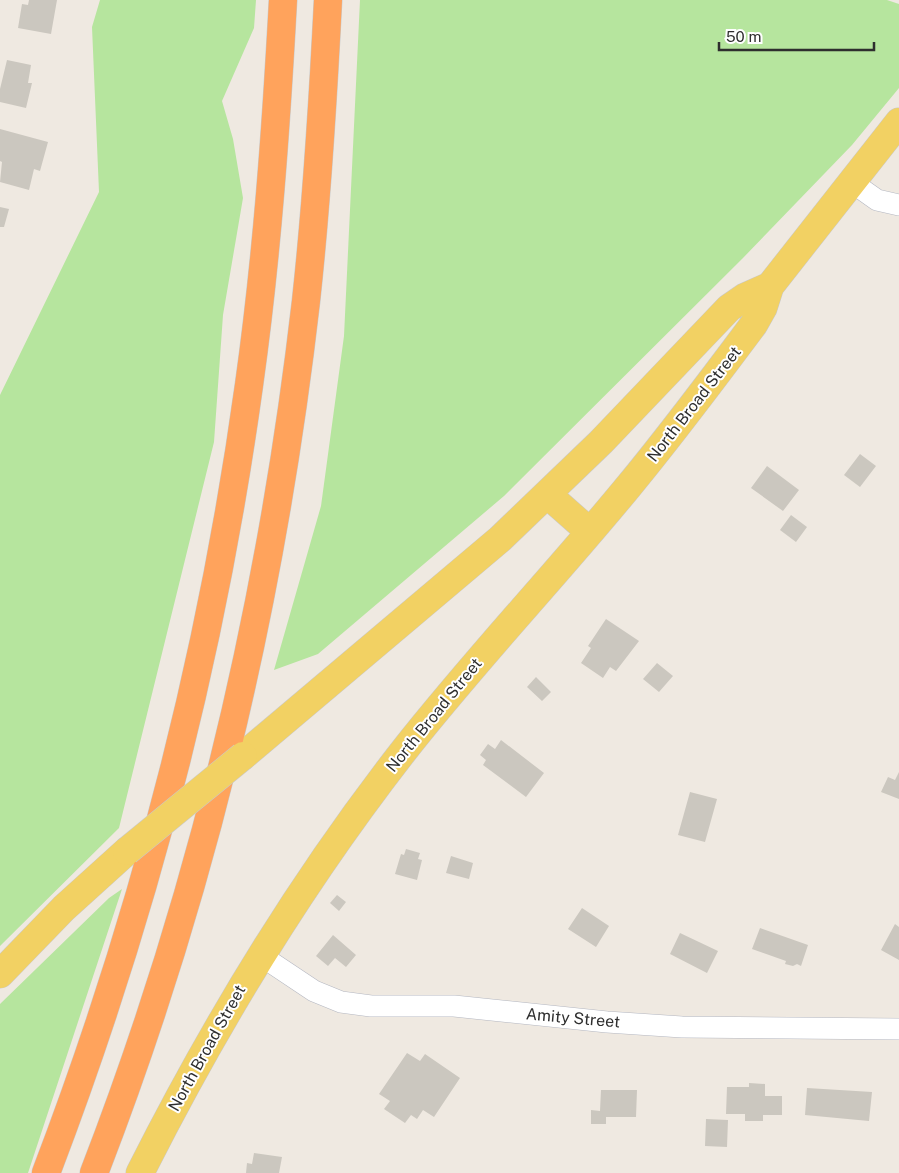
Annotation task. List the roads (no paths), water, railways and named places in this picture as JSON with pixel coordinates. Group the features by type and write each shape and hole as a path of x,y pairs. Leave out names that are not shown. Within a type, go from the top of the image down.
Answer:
{"highway":[{"path":"46,1173 102,1015 143,884 178,756 216,585 241,442 261,292 273,177 283,0"},
{"path":"94,1173 147,1026 186,900 236,709 263,577 288,436 306,301 320,144 328,0"}],"main road":[{"name":"North Broad Street","path":"140,1173 197,1064 260,955 322,861 407,747 474,664 590,532 671,434 754,324 764,308 770,286 853,183 899,122"},
{"name":"North Broad Street","path":"0,974 57,914 127,851 439,593 548,495 729,308 744,297 770,286"},
{"path":"548,495 590,532"}],"street":[{"path":"853,183 877,200 899,205"},
{"name":"Amity Street","path":"260,955 314,991 341,1002 371,1006 454,1006 607,1022 682,1027 899,1029"}]}
